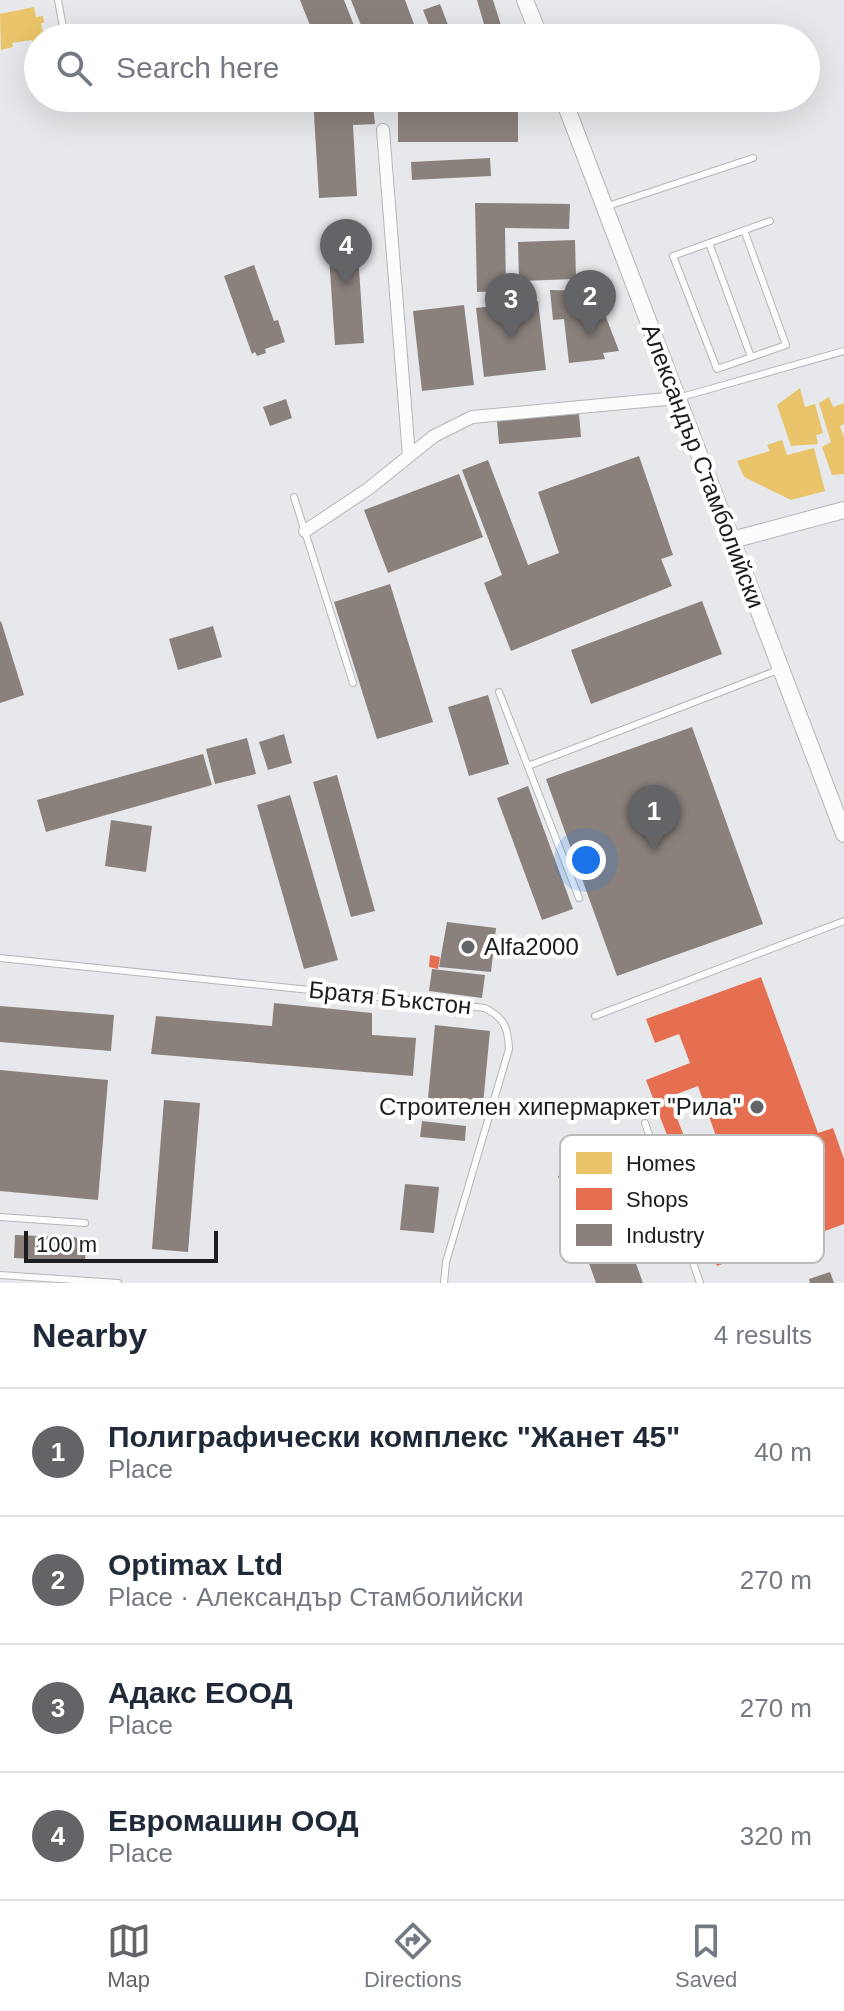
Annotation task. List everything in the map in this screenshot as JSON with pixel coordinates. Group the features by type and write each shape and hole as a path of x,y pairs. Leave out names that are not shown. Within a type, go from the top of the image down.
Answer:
{"street":[{"path":"525,0 534,24"},
{"name":"Александър Стамболийски","path":"568,112 844,834"},
{"path":"383,130 409,456"},
{"path":"305,531 368,489 434,436 472,417 677,398"},
{"path":"732,540 844,510"}],"lane":[{"path":"58,0 62,24"},
{"path":"605,207 753,158"},
{"path":"744,230 786,345 717,369 673,256 744,230 770,221"},
{"path":"709,243 751,357"},
{"path":"677,398 844,351"},
{"path":"729,365 734,382"},
{"path":"294,497 353,683"},
{"path":"528,766 780,669"},
{"path":"499,692 579,898"},
{"path":"595,1016 844,921"},
{"name":"Братя Бъкстон","path":"0,958 485,1008 499,1015 509,1029 509,1049 446,1262 444,1283"},
{"path":"645,1123 649,1135"},
{"path":"0,1217 85,1223"},
{"path":"693,1263 700,1283"},
{"path":"0,1275 118,1283"}],"building: Homes":[{"path":"34,7 36,17 43,16 44,23 24,24 24,41 12,43 13,47 1,50 0,14"},
{"path":"800,388 805,407 815,404 823,433 816,435 818,444 791,446 777,405"},
{"path":"829,397 833,407 844,403 844,424 840,426 844,438 844,474 832,475 822,447 831,442 819,403"},
{"path":"782,440 787,455 814,448 825,491 791,500 744,477 737,461 770,451 767,445"}],"building: Shops":[{"path":"430,955 440,957 438,969 429,967"},
{"name":"Строителен хипермаркет \"Рила\"","path":"761,977 818,1133 833,1128 844,1159 844,1224 824,1231 824,1135 716,1135 698,1086 669,1097 683,1135 667,1135 646,1080 690,1063 679,1034 655,1043 646,1019"}],"building: Industry":[{"path":"300,0 344,0 353,24 309,24"},
{"path":"351,0 405,0 414,24 360,24"},
{"path":"477,0 493,0 501,24 484,24"},
{"path":"440,4 448,24 428,24 423,10"},
{"path":"314,112 374,112 375,124 353,125 357,196 319,198"},
{"path":"398,112 518,112 518,142 398,142"},
{"path":"490,158 491,176 412,180 411,162"},
{"path":"475,203 570,204 569,229 505,228 506,291 477,292"},
{"path":"356,225 364,343 335,345 327,227"},
{"path":"575,240 576,279 519,281 518,242"},
{"path":"254,265 285,342 265,349 266,353 257,356 255,352 252,354 224,276"},
{"path":"550,290 596,291 619,351 603,353 605,359 569,363 564,319 553,320"},
{"path":"538,301 546,370 484,377 476,308"},
{"path":"464,305 474,385 422,391 413,311"},
{"path":"286,399 292,418 270,426 263,407"},
{"path":"579,414 581,437 499,444 497,421"},
{"path":"639,456 673,555 661,559 672,586 511,651 484,583 502,575 462,470 488,460 528,565 559,553 538,492"},
{"path":"459,474 483,537 388,573 364,510"},
{"path":"390,584 433,722 377,739 334,602"},
{"path":"702,601 722,654 591,704 571,650"},
{"path":"0,622 24,695 0,703"},
{"path":"213,626 222,657 178,670 169,639"},
{"path":"488,695 509,764 469,776 448,707"},
{"path":"692,727 763,924 617,976 546,779"},
{"path":"284,734 292,763 268,770 259,742"},
{"path":"247,738 256,774 215,784 206,749"},
{"path":"203,754 212,785 46,832 37,800"},
{"path":"337,775 375,911 351,917 313,782"},
{"path":"528,786 573,909 542,920 497,798"},
{"path":"290,795 338,960 304,969 257,805"},
{"path":"111,820 152,826 146,872 105,866"},
{"name":"Alfa2000","path":"447,922 496,928 491,972 439,967"},
{"path":"432,969 485,975 482,998 429,991"},
{"path":"274,1003 372,1013 372,1035 416,1038 413,1076 151,1054 156,1016 272,1026"},
{"path":"0,1006 114,1015 111,1051 0,1042"},
{"path":"435,1025 490,1031 483,1104 428,1098"},
{"path":"0,1070 108,1080 98,1200 0,1191"},
{"path":"164,1100 200,1103 188,1252 152,1249"},
{"path":"422,1121 466,1126 465,1141 420,1137"},
{"path":"405,1184 439,1187 434,1233 400,1230"},
{"path":"15,1235 86,1238 85,1262 14,1258"},
{"path":"589,1263 636,1263 643,1283 596,1283"},
{"path":"830,1272 834,1283 810,1283 809,1279"}],"place":[{"name":"Евромашин ООД","path":"346,285"},
{"name":"Optimax Ltd","path":"590,336"},
{"name":"Адакс ЕООД","path":"511,339"},
{"name":"Полиграфически комплекс \"Жанет 45\"","path":"654,851"},
{"name":"Alfa2000","path":"468,947"},
{"name":"Строителен хипермаркет \"Рила\"","path":"757,1107"}]}
